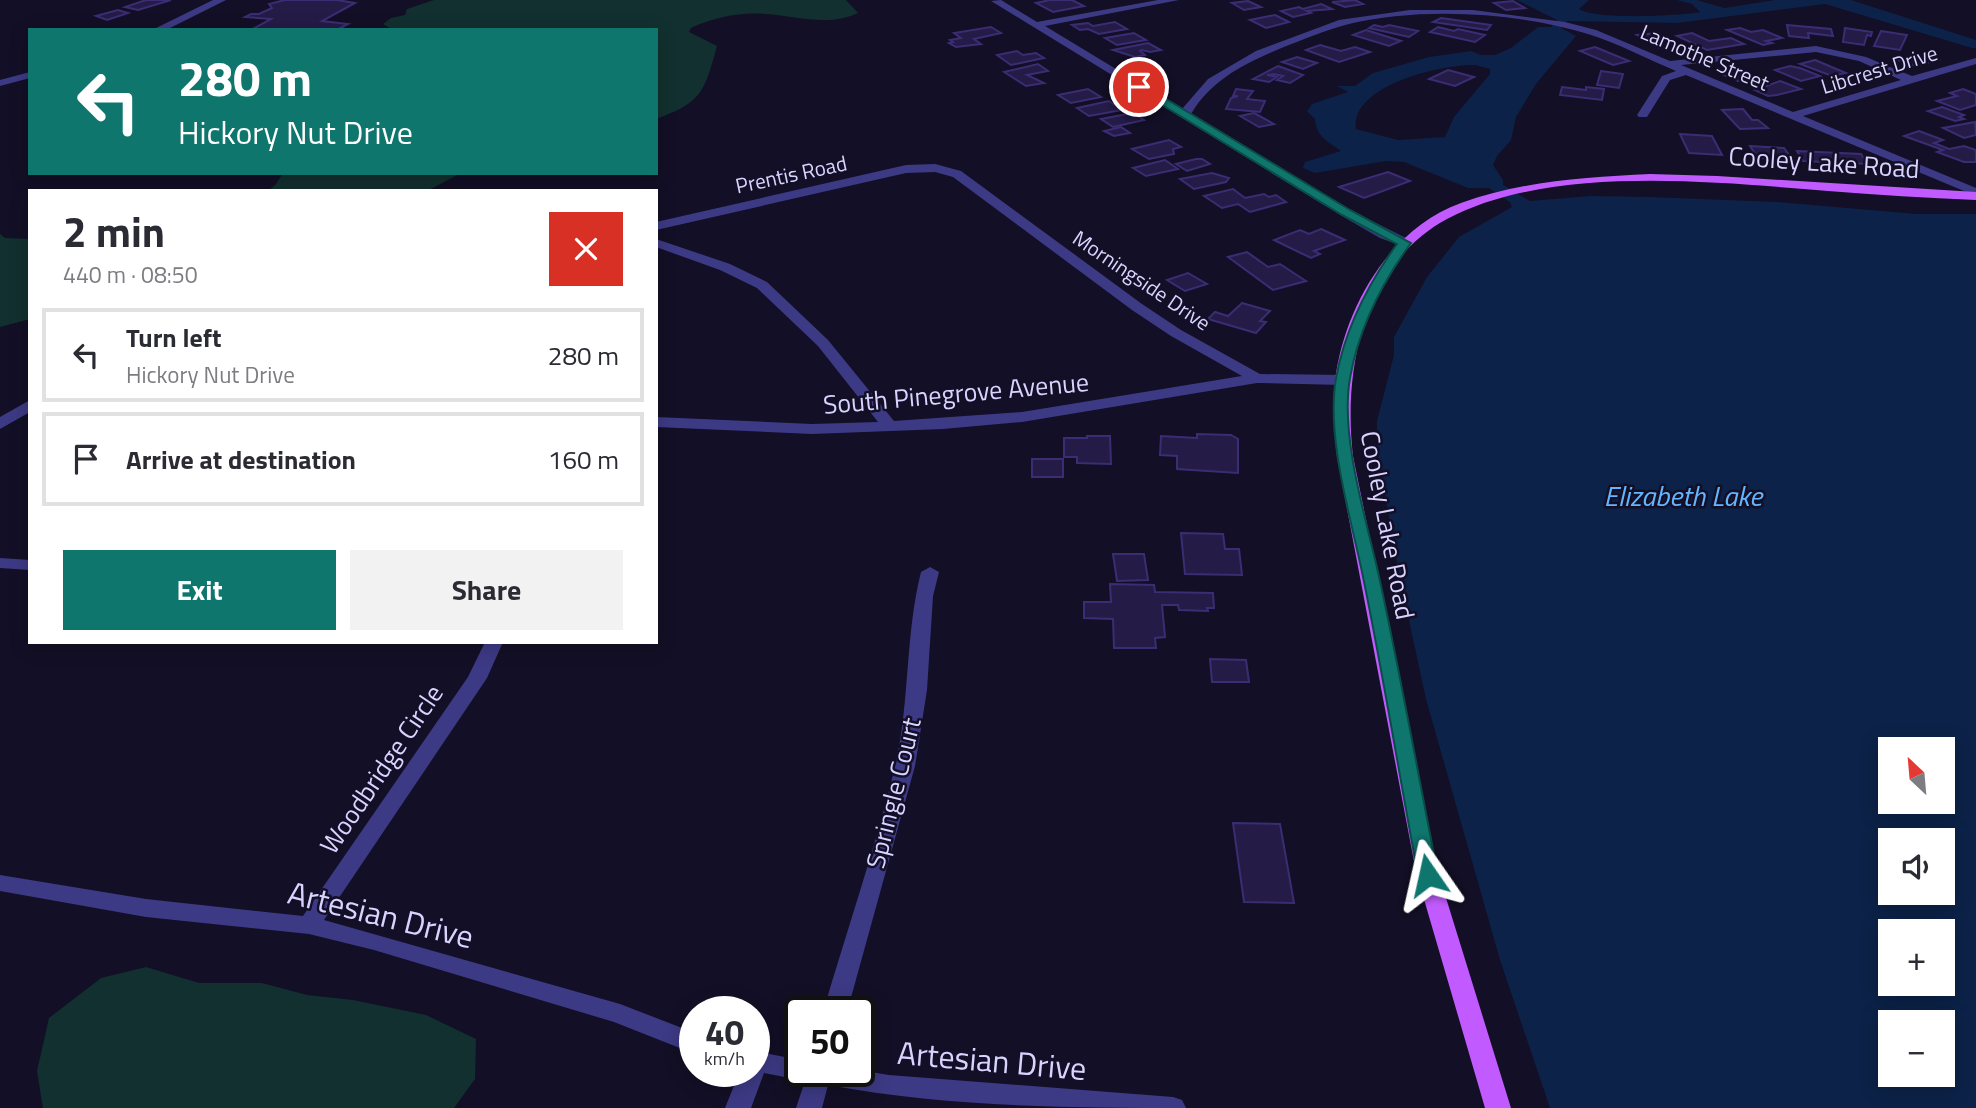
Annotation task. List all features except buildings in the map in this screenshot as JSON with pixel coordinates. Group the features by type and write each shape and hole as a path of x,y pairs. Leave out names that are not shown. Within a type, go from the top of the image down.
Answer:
{"main road":[{"name":"Cooley Lake Road","path":"1498,1108 1428,875 1370,573 1352,494 1342,423 1343,380 1362,315 1378,280 1405,243 1438,218 1492,197 1566,183 1676,179 1976,194"}],"street":[{"path":"161,28 221,0"},
{"path":"1035,25 1174,0"},
{"path":"1394,0 1405,12"},
{"path":"996,1 1346,213 1405,243"},
{"name":"Lamothe Street","path":"1185,114 1193,99 1209,82 1235,65 1332,26 1405,12 1458,13 1552,23 1592,32 1976,194"},
{"path":"1670,63 1816,49 1862,59 1909,79"},
{"name":"Libcrest Drive","path":"1794,115 1976,61"},
{"path":"1643,115 1666,78 1687,71"},
{"path":"0,83 28,76"},
{"name":"Prentis Road","path":"658,226 906,169 935,168"},
{"name":"Morningside Drive","path":"935,168 957,174 1137,307 1176,333 1257,378 1343,380"},
{"path":"658,244 725,267 762,285 823,342 890,426"},
{"name":"South Pinegrove Avenue","path":"658,422 812,429 1022,417 1257,378"},
{"path":"0,424 28,406"},
{"path":"0,563 28,565"},
{"name":"Springle Court","path":"840,996 905,765 917,690 924,596 930,572"},
{"name":"Woodbridge Circle","path":"309,925 477,678 493,644"},
{"name":"Artesian Drive","path":"0,883 146,908 309,925 374,941 621,1014 679,1038"},
{"name":"Artesian Drive","path":"875,1083 1173,1108"},
{"path":"738,1108 746,1087"},
{"path":"809,1108 811,1087"}],"green space":[{"path":"434,0 846,0 858,13 824,20 766,14 737,15 718,18 691,28 689,32 717,46 709,74 693,101 658,118 658,28 390,28 383,24 391,18 405,15 407,9"},
{"path":"282,175 457,175 431,189 270,189"},
{"path":"0,234 5,238 28,239 28,320 0,327"},
{"path":"146,967 199,983 262,983 307,995 353,1000 426,1015 476,1039 475,1079 454,1108 43,1108 37,1071 49,1018 101,978"}],"water":[{"name":"Elizabeth Lake","path":"1517,0 1589,0 1579,9 1601,15 1638,16 1700,12 1692,4 1677,0 1697,0 1724,8 1775,0 1851,0 1976,40 1976,48 1972,48 1825,4 1677,23 1567,21 1561,28 1576,36 1536,84 1516,117 1511,140 1493,165 1503,180 1503,185 1530,201 1591,196 1650,197 1778,202 1917,214 1976,214 1976,1108 1550,1108 1500,960 1426,699 1400,579 1377,450 1377,421 1394,355 1394,337 1427,277 1459,237 1512,207 1510,202 1489,188 1468,188 1404,162 1386,161 1315,173 1303,168 1305,162 1341,151 1321,135 1315,119 1307,111 1312,104 1348,92 1337,86 1355,86 1373,73 1429,57 1471,51 1481,55 1495,55 1511,48 1538,27 1551,27 1557,20","holes":["1475,65 1490,69 1490,74 1454,117 1445,137 1398,140 1356,129 1358,114 1368,100 1383,89 1422,73"]}],"route":[{"path":"1139,87 1346,213 1405,243 1378,280 1352,342 1343,380 1342,423 1352,494 1370,573 1428,875"}]}
